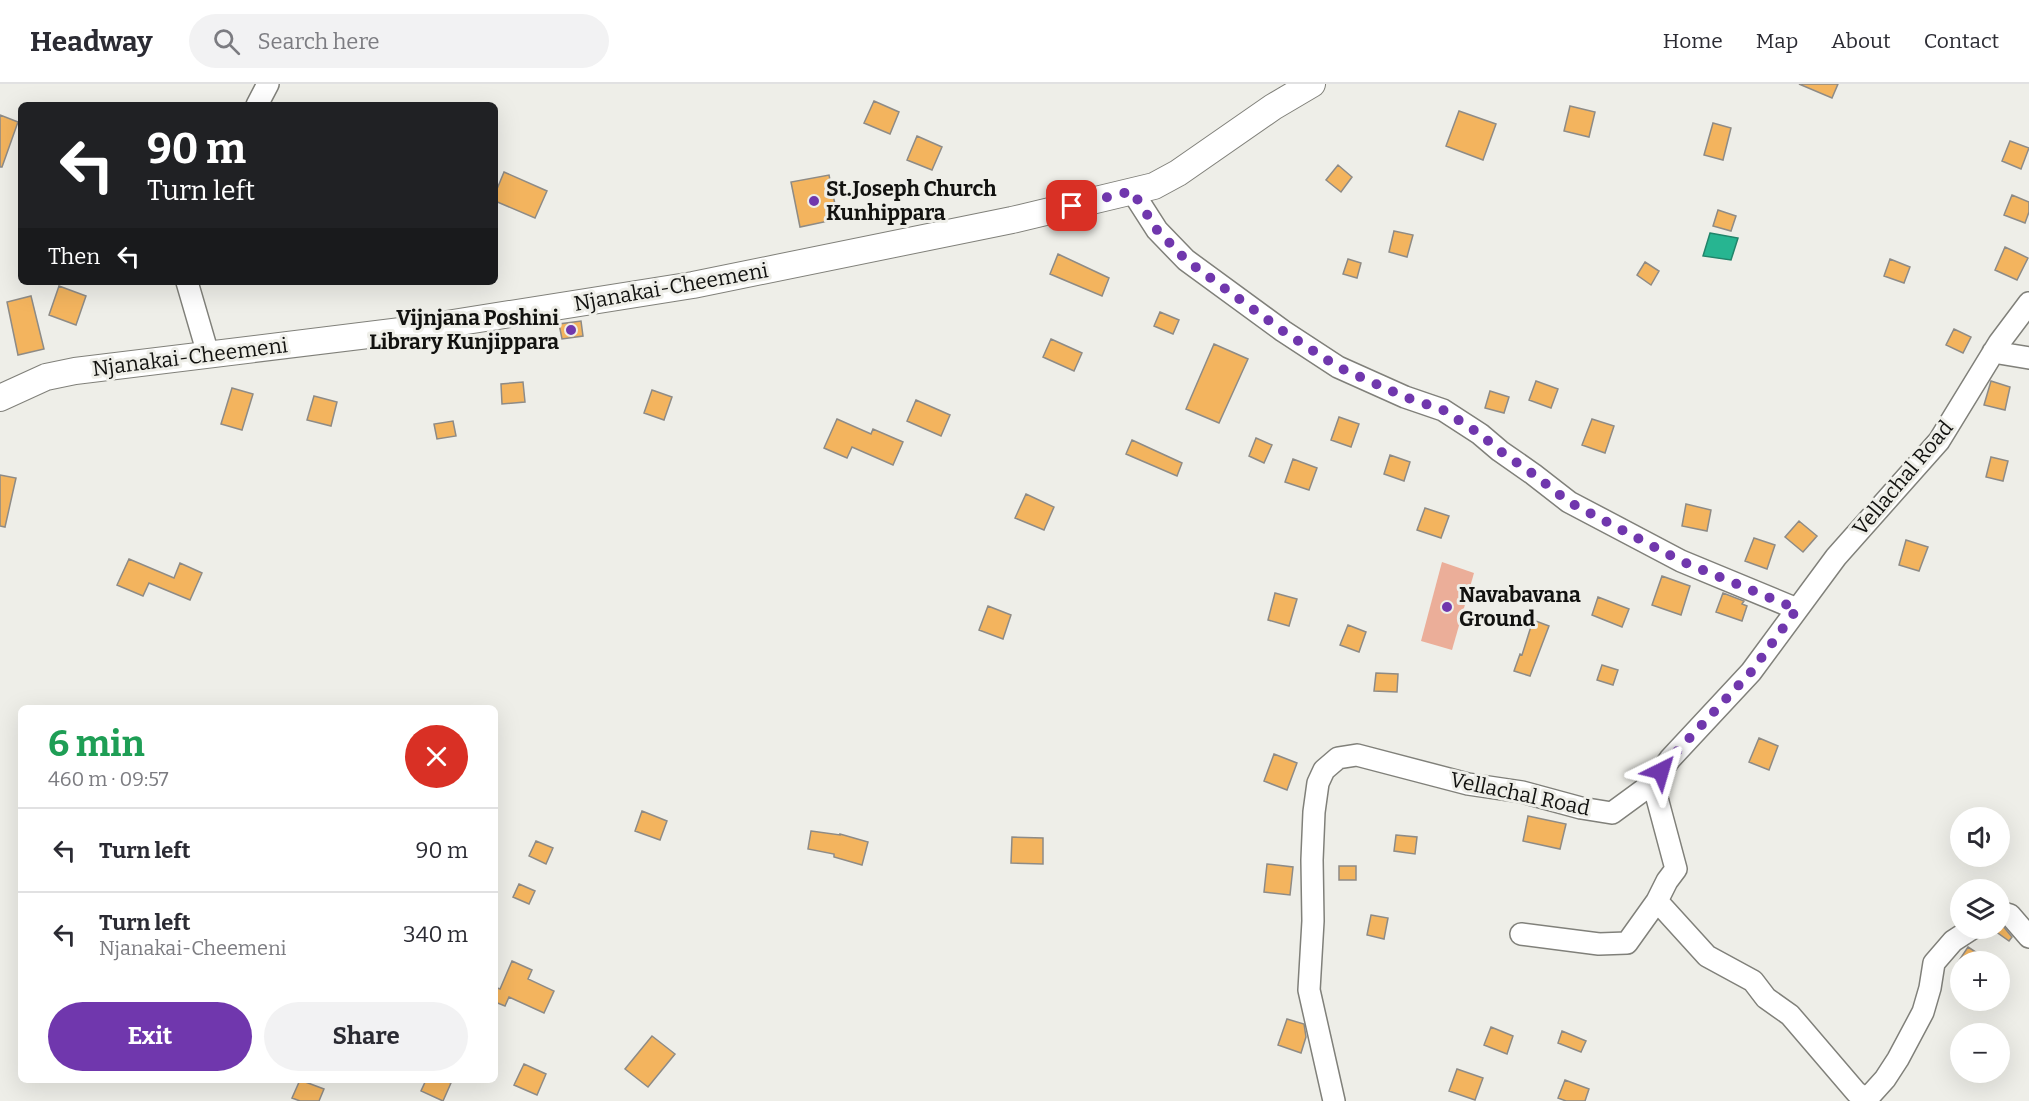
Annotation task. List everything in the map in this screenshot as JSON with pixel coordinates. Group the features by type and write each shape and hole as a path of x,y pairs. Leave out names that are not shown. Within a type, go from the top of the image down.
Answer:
{"main road":[{"name":"Njanakai-Cheemeni","path":"0,398 46,377 208,354 409,330 693,285 1011,220 1154,186 1178,173 1273,107 1312,84"}],"street":[{"path":"259,102 268,84"},
{"path":"1132,191 1157,230 1186,260 1283,331 1338,367 1405,397 1443,410 1480,434 1569,502 1681,561 1797,609"},
{"path":"188,285 208,354"},
{"name":"Vellachal Road","path":"1334,1101 1309,990 1313,921 1311,860 1314,812 1318,783 1324,770 1338,758 1357,754 1468,784 1522,792 1581,808 1612,813 1653,783 1670,759 1751,672 1836,557 1939,441 1993,352 2029,303"},
{"path":"1993,352 2029,358"},
{"path":"1521,934 1599,944 1628,943 1676,869 1653,783"},
{"path":"1657,901 1707,956 1753,981 1766,998 1790,1016 1859,1098 1885,1079 1898,1059 1923,1012 1934,963 1956,939"},
{"path":"2010,915 2029,937"}],"shaded area":[{"path":"1710,233 1738,238 1731,260 1703,256"},
{"name":"Navabavana Ground","path":"1442,562 1474,573 1452,650 1421,641"}],"building":[{"path":"1799,84 1838,84 1832,98"},
{"path":"874,101 899,112 890,134 864,123"},
{"path":"1570,106 1595,112 1589,137 1564,131"},
{"path":"1459,111 1496,124 1483,160 1446,146"},
{"path":"0,115 18,122 2,167 0,167"},
{"path":"1713,123 1731,128 1723,160 1704,155"},
{"path":"917,136 942,147 932,170 907,160"},
{"path":"2010,141 2029,148 2021,169 2002,161"},
{"path":"1338,165 1352,177 1341,192 1326,180"},
{"path":"504,172 547,191 535,218 498,202 498,187"},
{"name":"St.Joseph Church Kunhippara","path":"829,175 838,219 800,227 791,182"},
{"path":"2012,195 2029,202 2029,212 2025,223 2004,215"},
{"path":"1718,210 1736,216 1731,231 1713,226"},
{"path":"1394,231 1413,235 1407,257 1389,252"},
{"path":"2005,247 2028,258 2017,280 1995,270"},
{"path":"1058,254 1109,278 1102,296 1050,274"},
{"path":"1348,259 1361,263 1357,278 1343,274"},
{"path":"1890,259 1910,267 1904,283 1884,276"},
{"path":"1645,262 1659,271 1651,285 1637,275"},
{"path":"59,286 86,296 76,325 49,315"},
{"path":"31,296 44,349 18,355 7,302"},
{"path":"1160,312 1179,320 1173,334 1154,326"},
{"name":"Vijnjana Poshini Library Kunjippara","path":"581,321 583,336 562,339 559,324"},
{"path":"1954,329 1971,337 1963,353 1946,345"},
{"path":"1051,339 1082,353 1074,371 1043,357"},
{"path":"1214,344 1248,359 1219,423 1186,409"},
{"path":"1536,381 1558,389 1551,408 1529,400"},
{"path":"1991,381 2010,387 2005,410 1984,405"},
{"path":"523,382 525,402 502,404 501,384"},
{"path":"232,388 253,394 242,430 221,424"},
{"path":"652,390 672,397 664,420 644,413"},
{"path":"1490,391 1509,397 1504,413 1485,408"},
{"path":"314,396 337,402 331,426 307,420"},
{"path":"916,400 950,415 941,436 907,421"},
{"path":"1339,417 1359,424 1351,447 1331,440"},
{"path":"837,419 871,434 873,429 903,442 893,465 852,447 847,458 824,448"},
{"path":"1592,419 1614,426 1605,453 1582,445"},
{"path":"453,421 456,436 437,439 434,424"},
{"path":"1256,438 1272,445 1264,463 1249,456"},
{"path":"1132,440 1182,463 1177,476 1126,454"},
{"path":"1390,455 1410,462 1404,481 1384,474"},
{"path":"1991,457 2008,461 2003,481 1986,477"},
{"path":"1293,459 1317,468 1309,490 1285,482"},
{"path":"0,475 16,478 5,527 0,526"},
{"path":"1026,494 1054,507 1044,530 1015,518"},
{"path":"1686,504 1711,510 1707,531 1682,526"},
{"path":"1425,508 1449,516 1441,538 1417,530"},
{"path":"1799,521 1817,536 1803,552 1785,537"},
{"path":"1754,538 1775,545 1767,569 1745,561"},
{"path":"1906,540 1928,547 1919,571 1899,565"},
{"path":"129,559 174,578 180,563 202,573 190,600 149,583 143,596 117,585"},
{"path":"1662,576 1690,586 1681,615 1652,605"},
{"path":"1275,593 1297,599 1289,626 1268,620"},
{"path":"1723,593 1744,601 1742,604 1747,606 1742,621 1716,612"},
{"path":"1598,597 1629,609 1622,627 1592,615"},
{"path":"988,606 1011,615 1003,639 979,630"},
{"path":"1533,620 1549,626 1530,676 1514,671 1520,654 1522,655"},
{"path":"1348,625 1366,632 1359,652 1340,645"},
{"path":"1602,665 1618,670 1613,685 1597,680"},
{"path":"1376,673 1398,674 1397,692 1374,691"},
{"path":"1759,738 1778,746 1769,770 1749,762"},
{"path":"1274,754 1297,763 1287,790 1264,781"},
{"path":"642,811 667,821 660,840 635,831"},
{"path":"1528,816 1566,824 1560,849 1523,841"},
{"path":"811,831 840,834 868,842 862,865 834,857 834,854 808,849"},
{"path":"1396,835 1417,837 1415,854 1394,851"},
{"path":"1012,837 1043,838 1043,864 1011,863"},
{"path":"536,841 553,848 546,864 529,856"},
{"path":"1267,864 1293,867 1290,895 1264,892"},
{"path":"1339,866 1356,866 1356,880 1339,880"},
{"path":"519,884 535,891 529,904 513,897"},
{"path":"1371,915 1388,918 1384,939 1367,935"},
{"path":"512,961 532,970 528,979 554,991 544,1013 509,997 505,1006 498,1003 498,988 500,989"},
{"path":"1287,1019 1304,1024 1306,1037 1301,1053 1278,1045"},
{"path":"1491,1027 1513,1036 1507,1054 1484,1045"},
{"path":"1562,1031 1586,1041 1581,1052 1558,1043"},
{"path":"652,1036 675,1054 648,1087 625,1069"},
{"path":"524,1064 546,1074 537,1095 514,1085"},
{"path":"1457,1069 1483,1078 1475,1100 1449,1091"},
{"path":"1565,1080 1589,1089 1585,1101 1566,1101 1558,1098"},
{"path":"299,1083 308,1083 324,1089 319,1101 300,1101 292,1098"},
{"path":"425,1083 451,1083 443,1101 421,1091"}],"place":[{"name":"St.Joseph Church Kunhippara","path":"814,201"},
{"name":"Vijnjana Poshini Library Kunjippara","path":"571,330"},
{"name":"Navabavana Ground","path":"1447,607"}],"route":[{"path":"1072,206 1132,191 1157,230 1186,260 1283,331 1338,367 1405,397 1443,410 1480,434 1569,502 1681,561 1797,609 1751,672 1661,771"}]}
